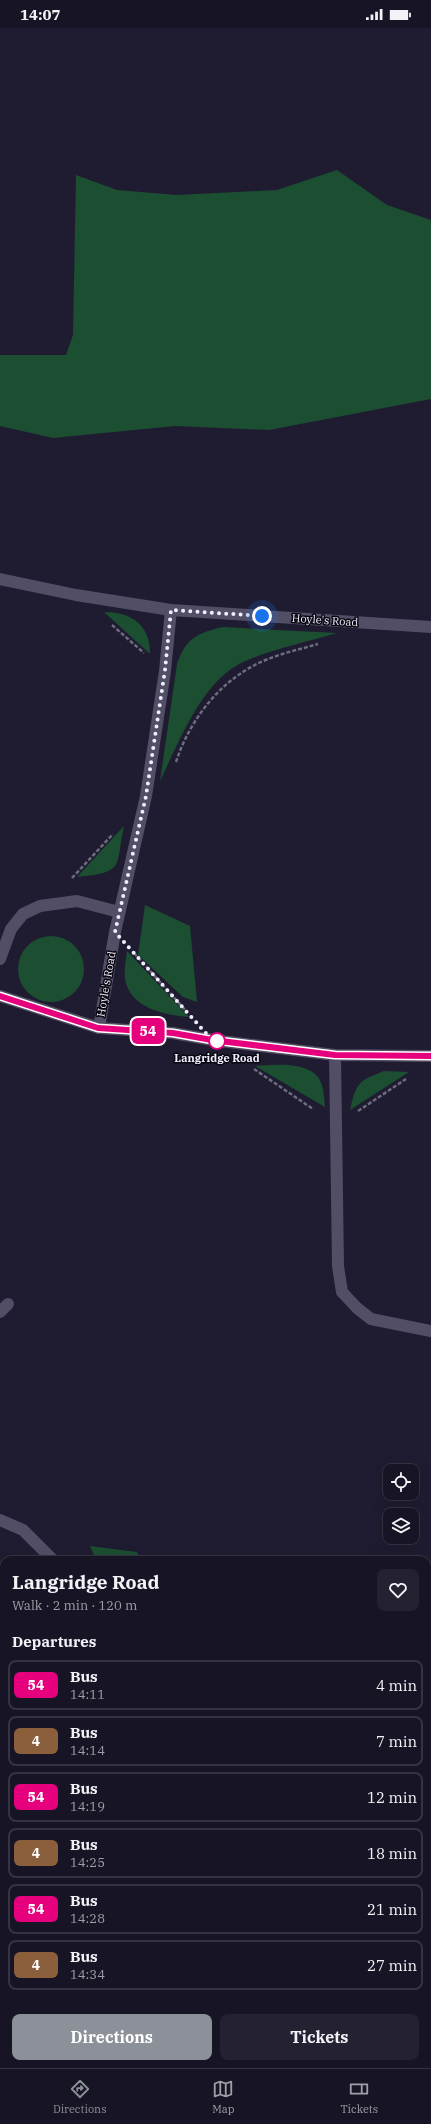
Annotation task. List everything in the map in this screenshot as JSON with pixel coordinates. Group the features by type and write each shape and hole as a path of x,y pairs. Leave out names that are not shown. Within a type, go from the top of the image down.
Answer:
{"street":[{"name":"Hoyle's Road","path":"0,579 76,595 171,610 431,627"},
{"name":"Hoyle's Road","path":"98,1028 119,912 146,796 165,670 171,610"},
{"path":"0,959 11,929 23,914 40,906 77,901 119,912"},
{"path":"0,996 98,1028 173,1033 212,1040 335,1055 431,1056"},
{"path":"335,1055 338,1266 342,1292 357,1308 371,1319 431,1331"},
{"path":"0,1520 23,1530 49,1556"}],"path":[{"path":"106,620 165,670"},
{"path":"176,762 180,747 199,716 225,685 247,669 280,655 324,642"},
{"path":"71,879 116,830"},
{"path":"115,932 212,1040"},
{"path":"251,1067 336,1126 412,1075"}],"green space":[{"path":"337,170 387,205 431,220 431,399 269,430 175,426 53,438 0,426 0,355 66,355 73,335 76,175 117,190 177,195 277,190"},
{"path":"104,612 123,614 138,622 147,635 150,654"},
{"path":"223,627 337,633 266,653 243,662 228,671 215,683 193,714 160,781 177,664 180,655 189,642 199,634"},
{"path":"124,826 118,860 115,866 111,870 103,873 77,877"},
{"path":"145,905 190,926 197,1002 183,997 138,955"},
{"path":"45,936 57,936 64,938 75,945 82,956 84,969 82,982 75,993 64,1000 57,1002 45,1002 38,1000 27,993 20,982 18,975 18,963 20,956 27,945 38,938"},
{"path":"127,951 189,1017 159,1012 141,1003 134,997 128,989 125,979"},
{"path":"288,1065 305,1068 312,1072 318,1077 321,1084 325,1107 255,1066"},
{"path":"384,1071 409,1072 350,1110 354,1094 360,1084 363,1081"},
{"path":"90,1546 137,1552 138,1556 94,1556"}],"bus line":[{"name":"54","path":"0,996 98,1028 173,1033 212,1040 335,1055 431,1056"}],"place":[{"name":"Langridge Road","path":"217,1041"}],"route":[{"path":"217,1041 212,1040 115,932 146,796 165,670 171,610 262,616"}]}
